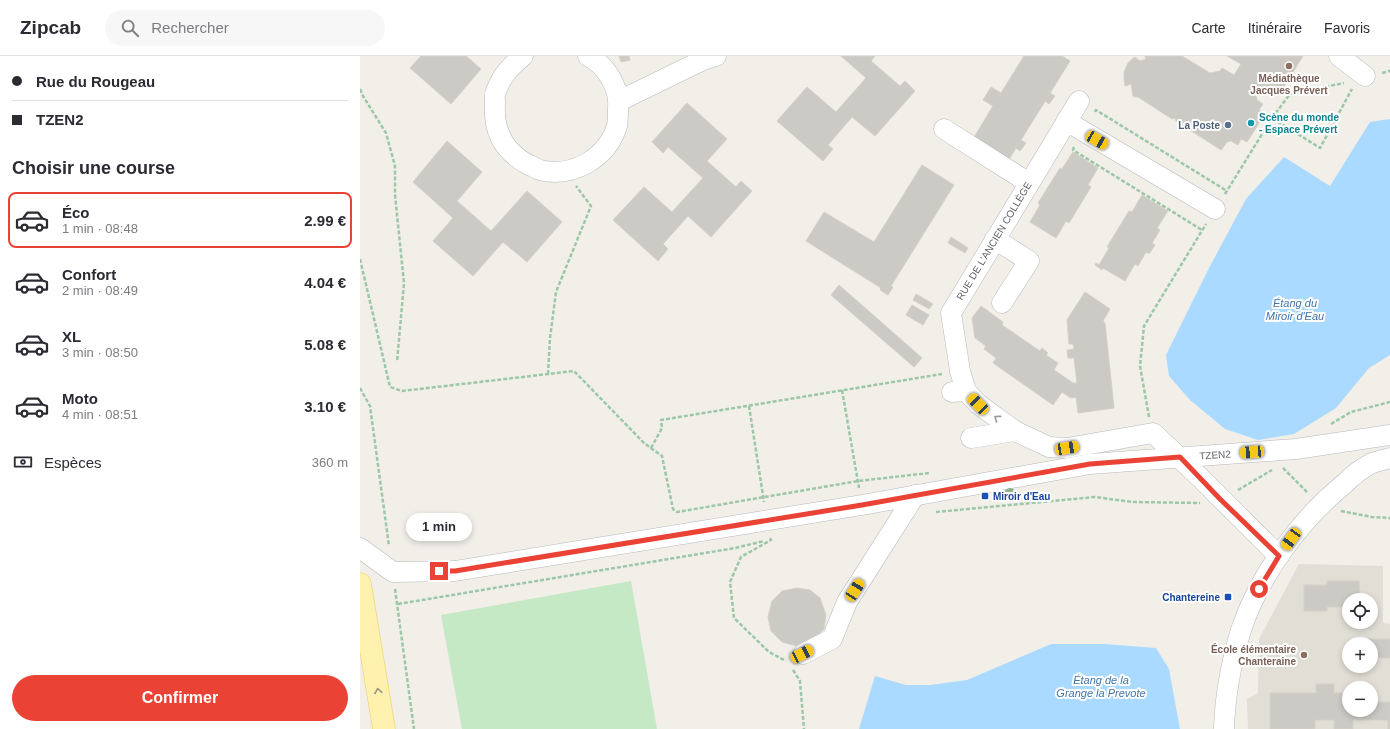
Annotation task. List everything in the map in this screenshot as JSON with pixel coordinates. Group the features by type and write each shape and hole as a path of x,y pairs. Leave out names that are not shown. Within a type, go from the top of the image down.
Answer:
{"main road":[{"path":"360,584 384,729"}],"street":[{"path":"523,56 506,71 495,93 494,117 501,140 518,159 540,170 564,172 588,164 606,148 617,126 619,101 611,78 595,59 588,56"},
{"path":"619,101 703,60 716,56"},
{"path":"1339,56 1360,78"},
{"name":"RUE DE L'ANCIEN COLLÈGE","path":"1015,431 959,391 960,371 950,313 1079,101"},
{"path":"1066,121 1215,209"},
{"path":"944,129 1029,183"},
{"path":"995,239 1029,261 1002,303"},
{"path":"971,438 1015,431 1049,447 1067,448 1153,433 1180,457 1220,499 1279,556"},
{"name":"TZEN2","path":"360,548 393,572 455,571 862,505 1090,464 1296,449 1390,435"},
{"path":"1224,729 1227,687 1231,665 1241,629 1254,600 1279,556 1296,532 1330,495 1356,474 1372,464 1390,458"},
{"path":"794,662 832,639 847,602 915,495"}],"path":[{"path":"1153,433 1148,414 1140,366 1144,326 1272,118 1290,94 1390,71"},
{"path":"1272,118 1320,148 1360,78"},
{"path":"360,89 386,132 396,166 395,195 404,282 397,362"},
{"path":"548,374 550,338 556,292 591,206 564,172"},
{"path":"360,258 390,387 402,392 574,371 644,443 662,456 673,509 677,512 763,496 858,481 929,473"},
{"path":"651,448 662,428 661,420 960,371"},
{"path":"842,390 862,505"},
{"path":"748,406 768,520 770,540 741,557 730,582 734,618 769,652 794,662 800,681 804,729"},
{"path":"1278,464 1310,495 1318,507 1372,517 1390,518"}],"shaded area":[{"name":"École élémentaire Chanteraine","path":"1299,564 1383,566 1383,623 1390,624 1390,729 1248,729 1247,699 1258,693 1259,639"}],"green space":[{"path":"631,581 657,729 462,729 441,615"}],"water":[{"name":"Étang du Miroir d'Eau","path":"1390,119 1390,355 1369,368 1336,408 1294,434 1258,440 1225,429 1190,400 1169,376 1166,355 1209,268 1246,199 1284,157 1330,186 1370,122"},
{"name":"Étang de la Grange la Prevote","path":"1051,644 1104,644 1156,648 1169,669 1180,729 859,729 875,676 906,685 930,685 967,680"}],"building":[{"path":"421,56 466,56 481,69 451,104 410,68"},
{"path":"619,56 629,56 630,60 621,62"},
{"path":"841,56 875,56 871,61 900,86 905,81 915,91 875,136 852,117 828,145 833,149 823,161 777,121 807,87 836,112 866,78"},
{"path":"1024,56 1062,56 1070,61 1008,161 973,139 993,106 983,100 991,87 1001,93"},
{"path":"1145,56 1182,56 1210,73 1220,71 1222,68 1234,75 1241,64 1227,56 1303,56 1287,82 1282,79 1280,83 1270,86 1271,92 1256,96 1257,100 1263,104 1259,110 1265,114 1247,142 1241,139 1238,145 1231,141 1227,142 1221,150 1176,121 1175,118 1172,119 1138,97 1133,96 1131,84 1125,86 1124,72 1128,63 1132,59 1135,57 1140,61 1146,59"},
{"path":"1282,79 1287,82 1281,90 1271,92 1270,86 1280,83"},
{"path":"1050,93 1055,96 1049,104 1045,101"},
{"path":"687,103 727,139 707,161 736,187 741,181 752,191 711,237 688,216 663,244 668,249 658,261 613,220 644,187 672,212 703,178 668,147 663,153 652,142"},
{"path":"1021,140 1026,143 1020,151 1016,148"},
{"path":"447,141 482,172 457,201 491,231 527,191 562,222 527,262 503,242 473,276 433,241 453,218 413,182"},
{"path":"1073,152 1098,168 1088,185 1091,187 1069,223 1066,221 1056,238 1030,222 1040,205 1038,203 1060,168 1062,169"},
{"path":"922,165 954,185 891,286 893,287 888,295 880,290 881,288 806,241 824,212 874,242"},
{"path":"1142,195 1168,211 1157,228 1160,230 1152,243 1155,245 1149,254 1146,252 1138,266 1135,264 1125,281 1095,265 1096,263 1099,265 1109,248 1107,247 1129,211 1132,212"},
{"path":"951,237 968,248 965,253 948,243"},
{"path":"839,285 922,358 914,367 831,295"},
{"path":"1085,292 1110,309 1103,321 1105,323 1114,408 1078,413 1076,397 1071,398 1062,392 1053,405 993,363 996,358 984,349 986,346 975,338 972,318 981,306 1003,322 1002,325 1040,351 1042,348 1048,353 1046,355 1058,363 1054,370 1073,383 1077,383 1074,358 1068,358 1067,350 1074,349 1073,344 1069,344 1067,320"},
{"path":"916,294 933,304 929,309 913,300"},
{"path":"912,305 929,315 923,325 906,315"},
{"path":"1327,581 1359,581 1360,593 1342,593 1342,607 1327,607 1327,611 1304,611 1304,585 1327,585"},
{"path":"797,588 810,590 820,598 826,615 824,629 812,641 797,646 782,642 771,631 768,617 772,601 782,591"},
{"path":"1378,639 1390,639 1390,658 1378,658"},
{"path":"1316,684 1334,684 1334,693 1342,693 1342,717 1378,717 1378,702 1390,702 1390,729 1388,729 1388,720 1353,720 1353,729 1334,729 1334,720 1315,720 1315,729 1270,729 1270,693 1316,693"}],"place":[{"name":"Médiathèque Jacques Prévert","path":"1289,66"},
{"name":"Scène du monde - Espace Prévert","path":"1251,123"},
{"name":"La Poste","path":"1228,125"},
{"name":"Miroir d'Eau","path":"985,496"},
{"name":"Chantereine","path":"1228,597"},
{"name":"École élémentaire Chanteraine","path":"1304,655"}],"route":[{"path":"439,571 455,571 846,507 1090,464 1180,457 1220,499 1279,556 1259,589"}]}
